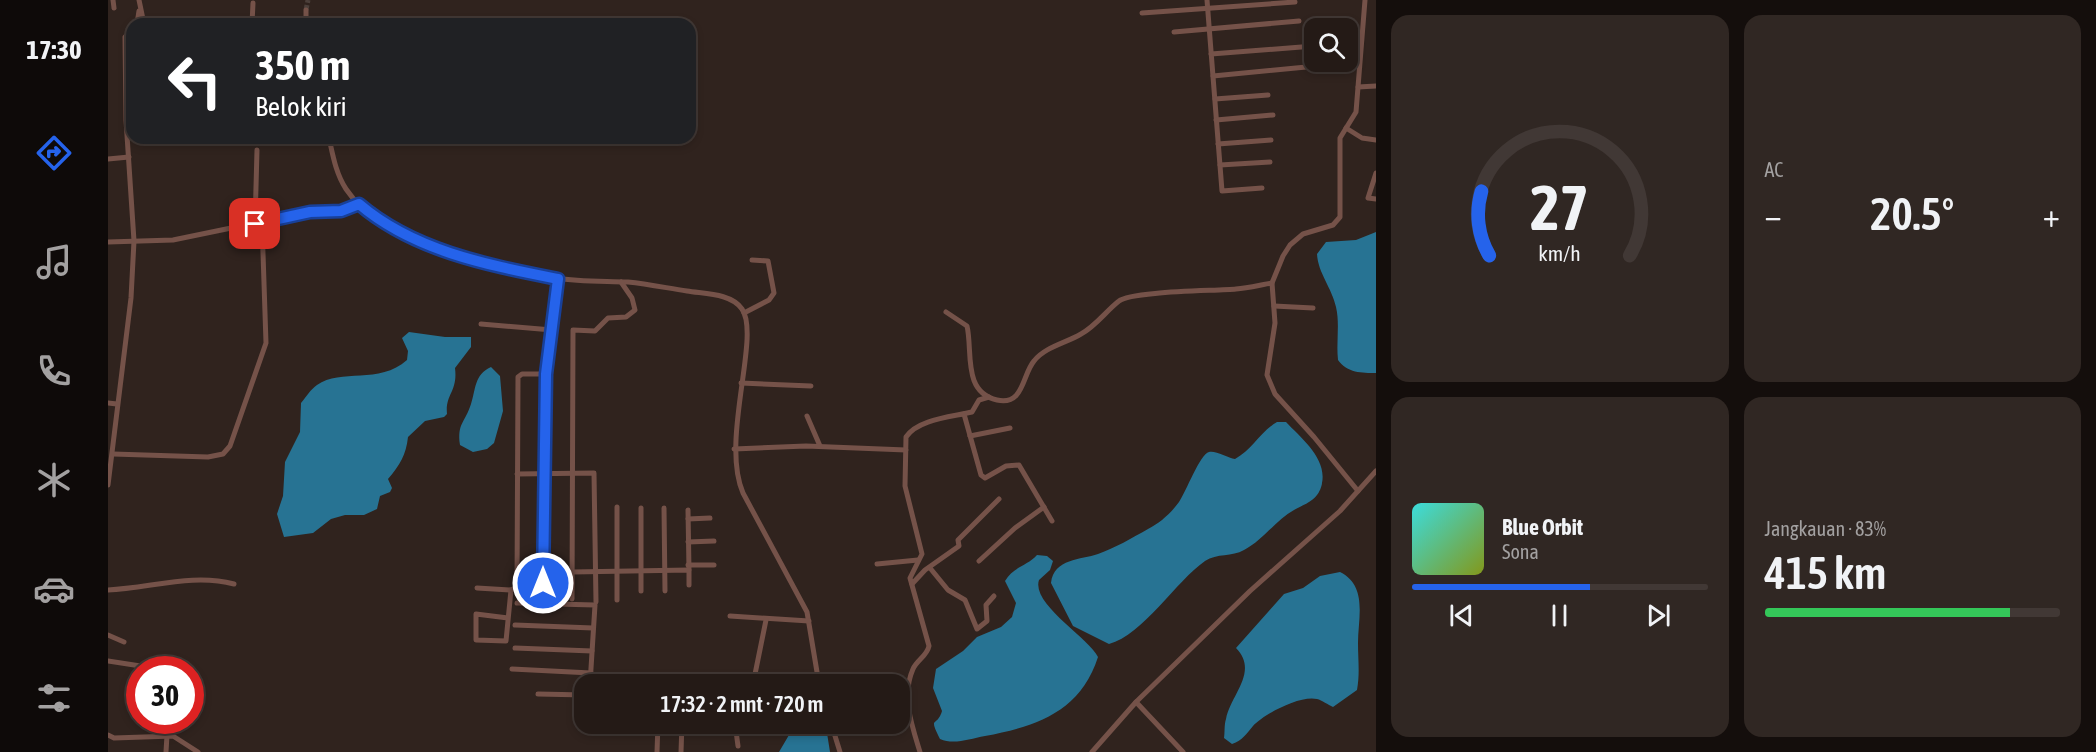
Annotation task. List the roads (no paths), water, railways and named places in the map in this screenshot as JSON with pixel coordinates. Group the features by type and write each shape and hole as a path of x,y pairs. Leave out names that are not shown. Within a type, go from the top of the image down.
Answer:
{"street":[{"path":"113,0 114,8"},
{"path":"137,18 139,0"},
{"path":"1207,0 1222,191 1262,188"},
{"path":"1358,491 1275,394 1267,375 1275,323 1272,283 1286,250 1296,238 1338,221 1340,138 1356,112 1365,0"},
{"path":"1142,13 1295,2"},
{"path":"252,3 252,18"},
{"path":"139,7 142,18"},
{"path":"306,10 306,18"},
{"path":"1174,32 1299,21"},
{"path":"126,36 124,51 126,93"},
{"path":"1211,54 1304,47"},
{"path":"1213,76 1304,67"},
{"path":"1358,87 1376,86"},
{"path":"1215,99 1268,95"},
{"path":"1216,120 1274,115"},
{"path":"1346,128 1362,138 1376,141"},
{"path":"1218,144 1271,140"},
{"path":"108,485 130,306 134,241 128,144"},
{"path":"330,144 338,174 359,204 387,226 420,243 474,260 558,279 621,282 726,298 736,303 744,313 747,338 734,449 739,483 809,621 817,674"},
{"path":"255,224 256,150"},
{"path":"108,159 129,157"},
{"path":"1220,165 1270,162"},
{"path":"1376,173 1368,198 1376,199"},
{"path":"108,242 174,240 310,212 341,211 359,204"},
{"path":"113,454 208,458 223,453 230,446 266,343 262,223"},
{"path":"744,313 769,300 774,293 768,261 752,260"},
{"path":"543,596 546,374 558,279"},
{"path":"572,599 573,330 595,331 608,318 626,316 635,310 632,298 621,282"},
{"path":"946,312 967,326 971,374 975,382 989,397 1002,401 1015,397 1037,357 1082,334 1122,299 1238,289 1272,283"},
{"path":"1274,306 1313,308"},
{"path":"480,324 552,330"},
{"path":"477,588 511,590 517,587 518,377 522,374 546,374"},
{"path":"741,383 811,386"},
{"path":"910,681 911,675 929,646 910,578 922,554 905,486 906,437 915,429 972,412 979,400 989,397"},
{"path":"108,403 117,404"},
{"path":"964,414 983,477 988,477 1006,466 1019,465 1052,521"},
{"path":"807,416 820,446"},
{"path":"970,436 1010,428"},
{"path":"734,449 820,446 906,450"},
{"path":"1092,752 1136,702 1250,591 1340,511 1376,471"},
{"path":"517,474 594,473 596,602"},
{"path":"912,584 959,546 958,540 999,499"},
{"path":"617,507 617,600"},
{"path":"979,561 1015,528 1044,507"},
{"path":"640,508 641,591"},
{"path":"664,508 665,591"},
{"path":"688,510 689,585"},
{"path":"688,519 710,518"},
{"path":"688,542 714,542"},
{"path":"877,564 918,561"},
{"path":"518,569 572,572 665,570 714,565"},
{"path":"930,568 948,590 965,600 977,629 987,621 986,605 994,596"},
{"path":"108,590 196,579 210,579 234,584"},
{"path":"508,618 476,614 476,640 506,641 511,590"},
{"path":"512,669 591,673 595,605 517,603"},
{"path":"730,616 809,621"},
{"path":"755,674 766,620"},
{"path":"516,625 593,628"},
{"path":"108,635 124,642"},
{"path":"514,648 592,651"},
{"path":"108,661 126,664"},
{"path":"537,694 574,695"},
{"path":"1136,702 1183,752"},
{"path":"910,719 920,752"},
{"path":"657,752 658,734"},
{"path":"681,752 682,734"},
{"path":"736,734 738,746"},
{"path":"834,734 840,752"},
{"path":"108,735 114,738 167,735 180,738 198,752"},
{"path":"166,752 167,735"}],"water":[{"path":"1376,232 1376,373 1350,370 1338,360 1336,307 1320,268 1317,254 1326,242 1356,240"},
{"path":"409,332 445,337 471,337 471,347 455,368 455,382 448,402 447,414 444,417 425,421 408,437 402,460 388,479 392,488 390,492 380,496 377,509 364,515 345,515 331,519 313,533 284,537 277,514 283,496 285,462 300,432 301,403 315,387 327,380 373,374 396,368 407,360 408,351 402,338"},
{"path":"491,367 500,376 503,411 494,443 487,449 473,452 460,445 461,427 481,374"},
{"path":"1277,422 1286,422 1317,457 1323,474 1321,488 1315,497 1287,514 1244,550 1205,561 1147,619 1122,639 1109,644 1073,626 1051,583 1057,569 1069,561 1111,549 1157,524 1179,502 1205,454 1215,452 1235,459"},
{"path":"1037,555 1047,556 1053,561 1050,570 1039,580 1039,589 1044,599 1098,657 1090,676 1068,704 1039,721 967,740 945,741 940,739 934,724 942,711 933,688 936,669 963,651 977,637 1001,627 1012,617 1016,603 1005,581 1008,576"},
{"path":"1340,572 1355,585 1360,603 1357,690 1333,707 1319,700 1310,699 1283,706 1258,721 1242,739 1232,744 1224,738 1225,724 1242,683 1245,666 1236,648 1284,594 1303,588 1320,576"},
{"path":"790,734 827,734 830,752 779,752"}],"tunnel":[{"path":"306,10 308,0"}]}
